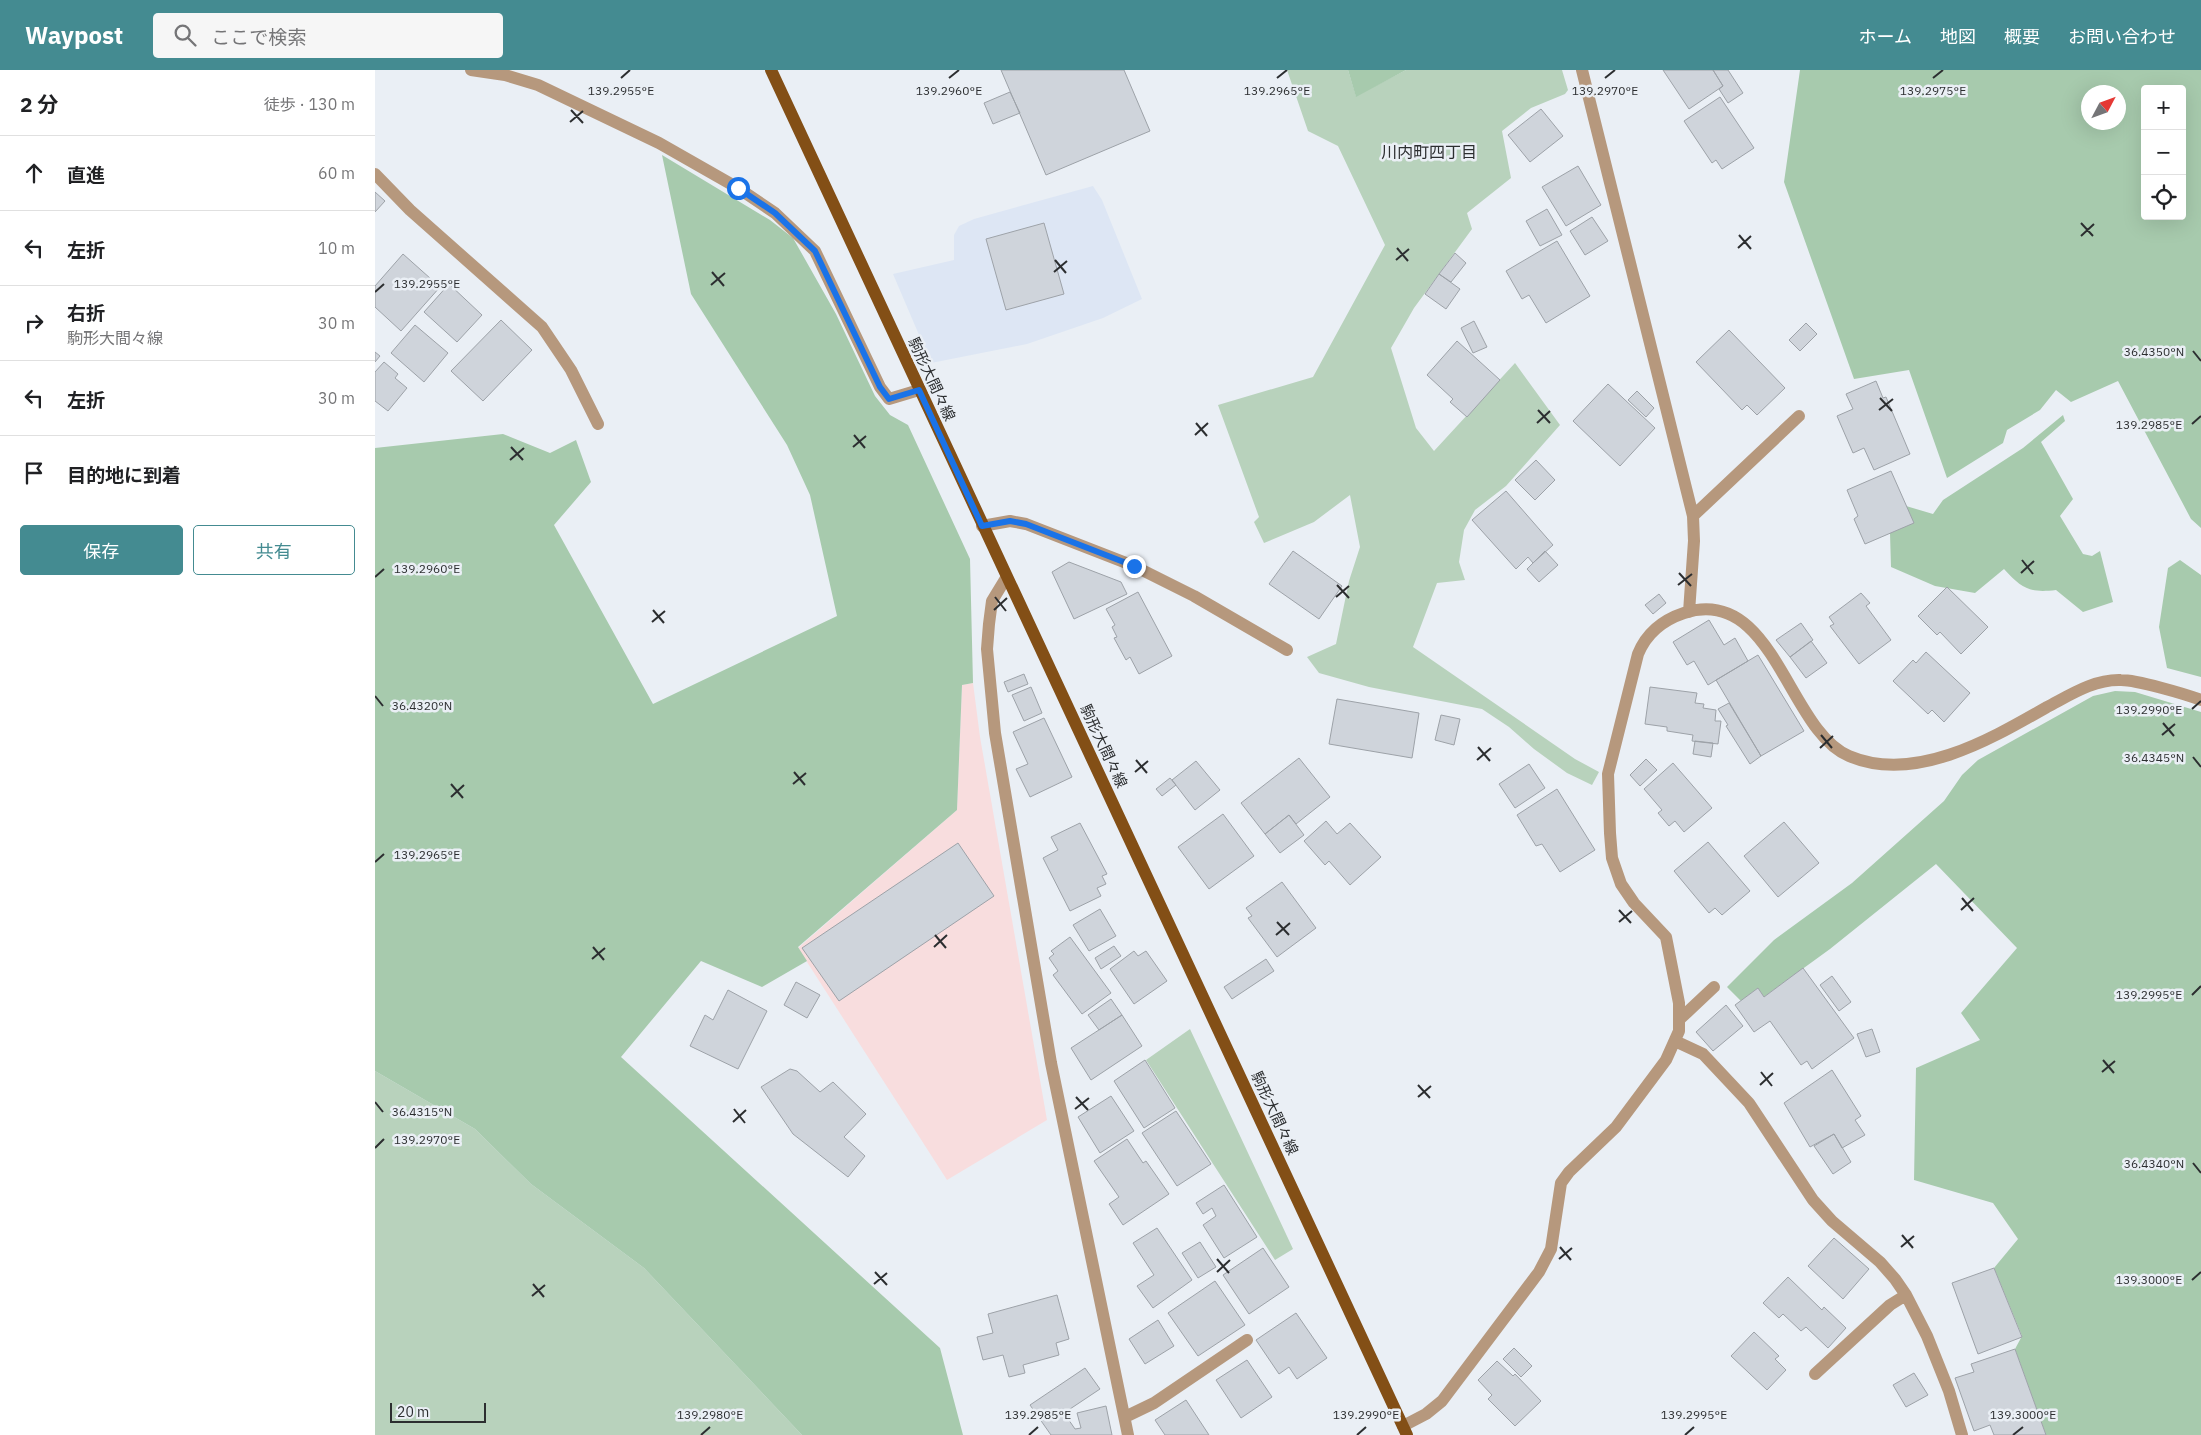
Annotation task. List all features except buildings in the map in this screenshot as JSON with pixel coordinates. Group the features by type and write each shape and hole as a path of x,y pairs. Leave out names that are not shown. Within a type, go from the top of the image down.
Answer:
{"main road":[{"name":"駒形大間々線","path":"771,70 1405,1431"}],"street":[{"path":"471,70 505,75 538,85 659,143 738,188 775,213 815,251 880,387 889,399 919,390"},
{"path":"1583,70 1693,516 1694,541 1689,612"},
{"path":"375,174 410,210 542,327 567,364 597,424"},
{"path":"1693,516 1799,416"},
{"path":"982,526 1010,521 1026,524 1134,566 1194,596 1287,650"},
{"path":"1006,578 991,601 987,649 995,733 1051,1064 1128,1435"},
{"path":"1405,1431 1442,1401 1539,1272 1551,1249 1561,1183 1569,1172 1616,1127 1666,1060 1675,1041 1681,1018 1666,937 1634,904 1621,884 1613,858 1607,800 1608,774 1638,654 1643,641 1659,625 1689,612 1709,609 1723,611 1737,619 1770,651 1819,732 1837,750 1849,756 1886,764 1937,758 1985,740 2092,684 2121,680 2201,700"},
{"path":"1681,1018 1714,987"},
{"path":"1675,1041 1703,1054 1749,1103 1813,1200 1832,1221 1880,1262 1906,1295 1927,1336 1949,1391 1962,1435"},
{"path":"1815,1374 1890,1305 1906,1295"},
{"path":"1125,1417 1154,1403 1247,1340"}],"shaded area":[{"path":"1093,186 1102,200 1142,299 1103,318 1027,344 931,363 893,274 954,260 954,235 959,226 974,219"},
{"path":"973,683 980,737 1047,1120 947,1180 798,948 957,810 962,685"}],"green space":[{"path":"1287,70 1348,70 1356,96 1406,70 1562,70 1568,90 1565,94 1531,108 1502,131 1511,178 1467,213 1472,229 1414,308 1391,348 1416,428 1434,451 1515,363 1560,425 1506,486 1475,510 1464,530 1459,562 1465,580 1437,583 1413,647 1575,759 1599,772 1592,785 1567,773 1534,749 1509,727 1482,709 1369,687 1319,673 1307,657 1336,644 1349,581 1360,547 1350,495 1314,522 1264,543 1254,522 1259,517 1218,405 1313,377 1385,245 1338,146 1308,131"},
{"path":"1348,70 1406,70 1356,97"},
{"path":"1800,70 2201,70 2201,528 2191,519 2118,381 2071,402 2056,390 2040,410 2007,430 2003,443 1947,478 1909,370 1854,379 1784,182"},
{"path":"662,155 770,220 793,238 836,314 875,396 890,415 908,425 970,559 973,683 962,685 957,810 798,947 807,961 762,987 701,961 621,1057 940,1348 963,1435 802,1435 644,1268 531,1184 475,1129 375,1071 375,448 503,434 550,453 576,440 591,482 554,525 653,704 837,616 810,495 787,445 691,294"},
{"path":"2063,415 2065,421 2041,442 2073,499 2060,516 2083,554 2092,556 2100,551 2113,602 2083,612 2056,590 2039,591 2027,588 2016,581 2004,569 1975,593 1935,586 1891,567 1890,533 1906,506 1933,514 1943,500 2023,448"},
{"path":"2180,560 2201,575 2201,677 2167,668 2159,627 2168,568"},
{"path":"2115,691 2135,692 2201,712 2201,1435 2046,1435 2015,1349 2022,1336 1994,1268 2018,1239 1993,1203 1914,1180 1916,1068 1980,1040 1961,1013 2017,948 1936,864 1830,949 1764,997 1758,988 1741,1001 1727,987 1774,940 1852,883 1944,801 1962,775 1978,760 2093,696"},
{"path":"1190,1029 1293,1249 1275,1260 1146,1060"},
{"path":"375,1071 475,1129 531,1184 644,1268 802,1435 375,1435"}],"district":[{"name":"川内町四丁目","path":"1429,152"}],"route":[{"path":"738,188 775,213 815,251 880,387 889,399 919,390 982,526 1010,521 1026,524 1134,566"}]}
